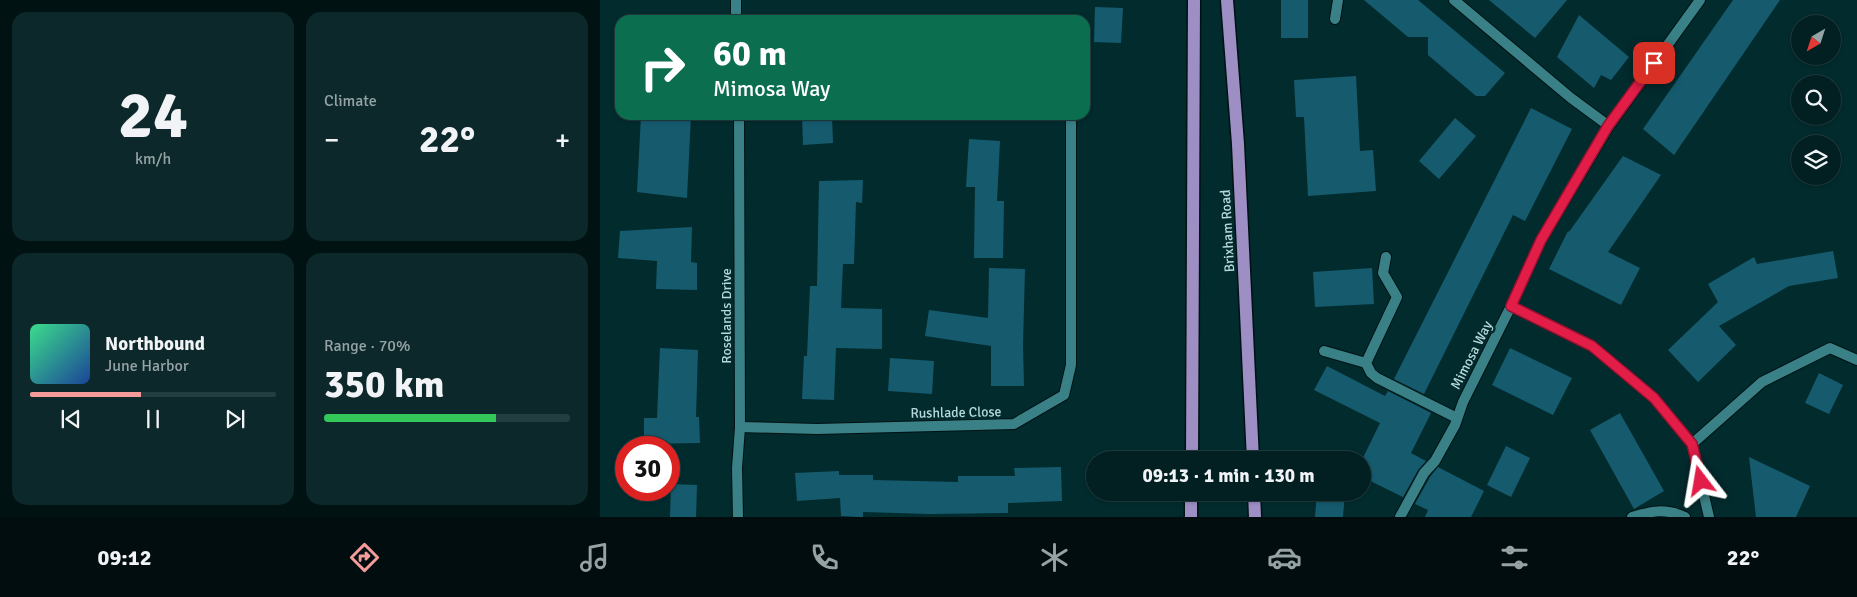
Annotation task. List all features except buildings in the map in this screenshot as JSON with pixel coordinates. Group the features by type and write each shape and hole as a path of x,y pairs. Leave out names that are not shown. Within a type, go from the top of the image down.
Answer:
{"main road":[{"path":"1192,451 1194,0"},
{"name":"Brixham Road","path":"1227,0 1238,144 1253,451"},
{"path":"1191,517 1192,501"},
{"path":"1254,501 1255,517"}],"street":[{"path":"736,0 736,15"},
{"path":"1335,19 1338,0"},
{"path":"1454,0 1571,98 1608,126"},
{"name":"Mimosa Way","path":"1400,517 1424,473 1435,460 1457,418 1541,240 1608,126 1700,0"},
{"name":"Roselands Drive","path":"738,517 737,468 740,427 739,120"},
{"name":"Rushlade Close","path":"740,427 817,429 1014,424 1064,395 1071,365 1071,120"},
{"path":"1366,363 1397,297 1383,274 1386,256"},
{"path":"1511,306 1592,346 1654,398 1692,444 1710,517"},
{"path":"1692,444 1762,382 1830,348 1857,360"},
{"path":"1324,351 1366,363 1371,373 1377,378 1457,418"},
{"path":"1632,517 1648,512 1672,511 1685,517"}],"route":[{"path":"1654,63 1608,126 1541,240 1511,306 1592,346 1654,398 1692,444 1701,481"}]}
